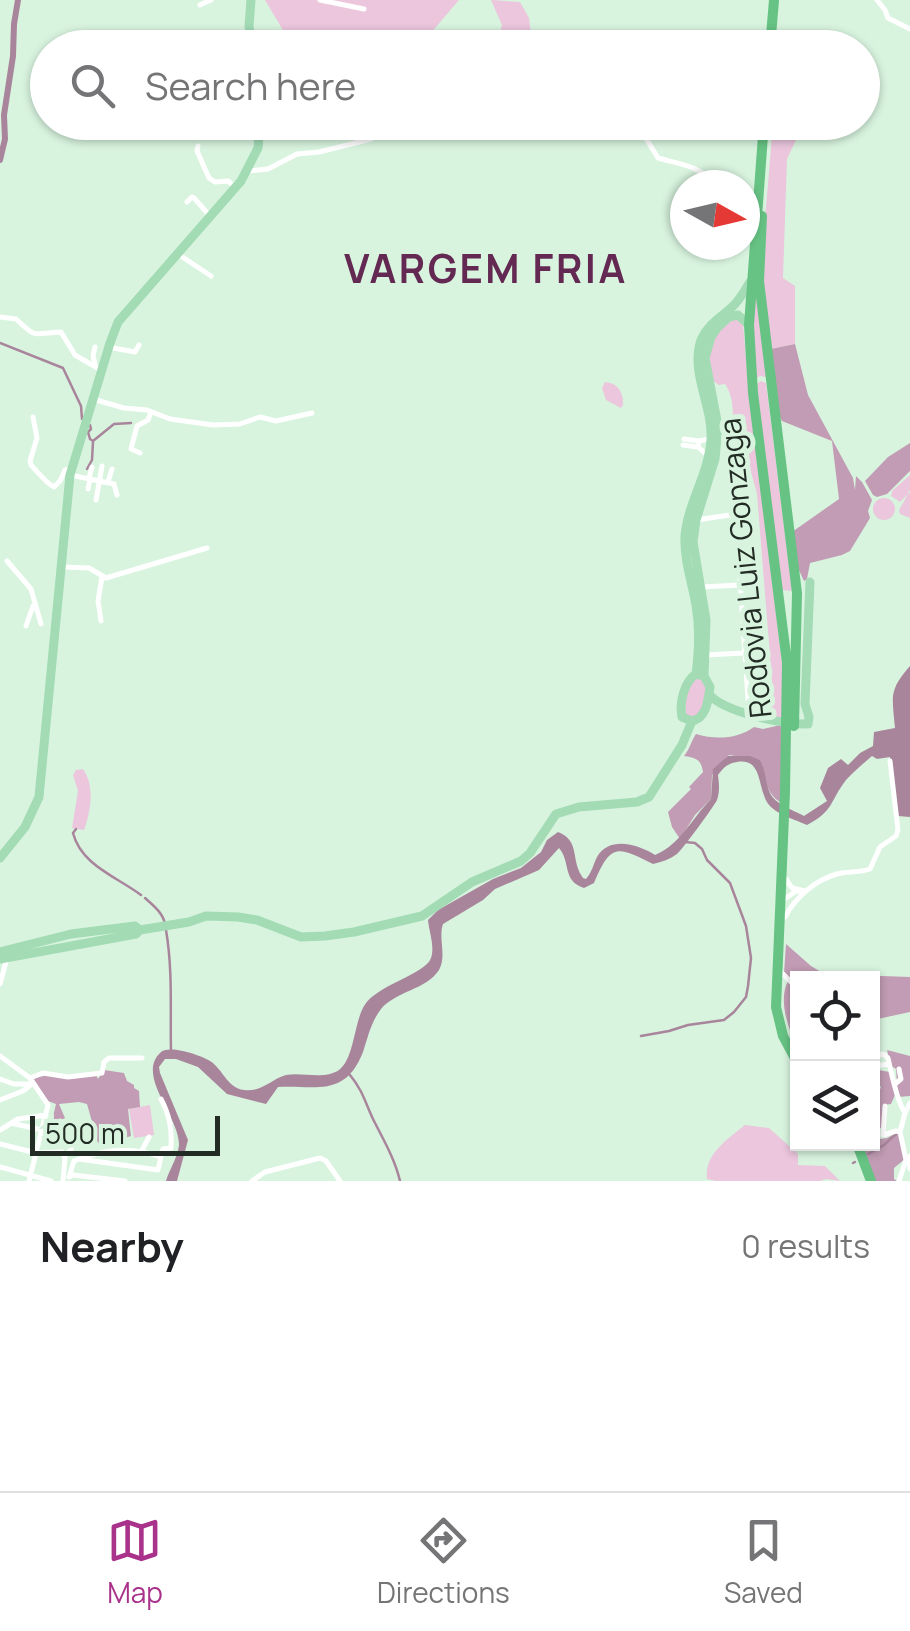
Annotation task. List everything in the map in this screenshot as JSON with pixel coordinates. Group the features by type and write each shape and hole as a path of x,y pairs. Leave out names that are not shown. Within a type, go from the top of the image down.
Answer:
{"highway":[{"path":"774,30 777,0"},
{"name":"Rodovia Luiz Gonzaga","path":"764,140 752,217 749,324 787,664 788,793 776,1007 782,1036 796,1061"},
{"name":"Rodovia Luiz Gonzaga","path":"766,140 759,270 796,584 788,722"},
{"path":"754,393 755,384 762,379 770,382 772,391"},
{"path":"777,583 788,592 796,584"},
{"name":"Rodovia Luiz Gonzaga","path":"786,822 781,990 790,1033"},
{"path":"857,1151 868,1181"}],"main road":[{"path":"248,1 249,30"},
{"path":"0,858 25,827 38,798 71,472 99,369 118,322 236,187 248,171 259,140"},
{"path":"697,588 706,620 706,655 700,675 687,681 680,709 682,717 692,721 702,718 710,701 710,684 700,675 692,520 715,459 706,441 713,413 706,350 717,328 735,311 750,282"},
{"path":"735,311 749,324"},
{"path":"702,492 709,458 706,441 713,413"},
{"path":"710,701 749,714 806,724 810,582 796,584"},
{"path":"2,956 136,934 206,916 257,920 300,936 325,936 422,916 472,882 521,861 556,814 579,807 637,802 649,796 682,745 692,721"}],"street":[{"path":"200,5 211,0"},
{"path":"320,0 364,8"},
{"path":"877,0 888,18 910,29"},
{"path":"248,171 268,169 297,154 368,140"},
{"path":"647,140 658,158 698,170"},
{"path":"198,146 209,178 215,182 228,181 236,187"},
{"path":"187,202 194,198 210,216"},
{"path":"178,254 211,276"},
{"path":"0,317 16,319 34,334 61,332 76,355 99,369"},
{"path":"108,347 135,352 140,345"},
{"path":"94,347 93,358 99,369"},
{"path":"93,399 170,419 213,424 240,424 260,417 276,421 312,413"},
{"path":"140,454 130,445 137,426 148,420 151,412"},
{"path":"33,417 37,438 30,460 48,484 60,482 65,470 108,482 116,486 117,495"},
{"path":"685,442 706,441"},
{"path":"96,500 102,466"},
{"path":"88,489 92,467"},
{"path":"108,482 112,468"},
{"path":"692,520 735,516 749,714"},
{"path":"60,567 89,568 106,578 207,548"},
{"path":"7,561 31,588 41,624"},
{"path":"101,621 98,601 102,577"},
{"path":"697,588 741,585"},
{"path":"26,626 34,603"},
{"path":"706,655 744,653"},
{"path":"786,898 832,876 870,869 880,847 896,836 890,761"},
{"path":"786,879 792,888 802,892"},
{"path":"785,917 802,892"},
{"path":"0,984 2,956"},
{"path":"782,973 790,980"},
{"path":"880,1055 887,1056 899,1104 905,1113"},
{"path":"0,1056 32,1082 47,1102 30,1178"},
{"path":"0,1100 23,1091 44,1072 68,1077 96,1074 102,1073 109,1058 142,1058"},
{"path":"880,1065 889,1064"},
{"path":"895,1084 901,1078 899,1069"},
{"path":"0,1079 16,1084 32,1082"},
{"path":"79,1159 158,1170 171,1126 161,1100"},
{"path":"910,1103 900,1132 910,1169"},
{"path":"885,1106 884,1135 900,1132"},
{"path":"0,1130 28,1116 46,1115"},
{"path":"0,1144 36,1153 62,1154 71,1149 60,1122"},
{"path":"9,1123 42,1130"},
{"path":"140,1153 149,1137"},
{"path":"67,1180 72,1164 104,1150 164,1153"},
{"path":"62,1154 67,1180"},
{"path":"252,1181 270,1170 318,1158 326,1161 340,1181"},
{"path":"899,1181 908,1158"},
{"path":"0,1167 52,1181"},
{"path":"67,1180 72,1175 124,1181"}],"shaded area":[{"path":"265,0 459,0 433,30 283,30"},
{"path":"491,0 520,2 530,30 501,30"},
{"path":"772,140 796,140 787,159 783,278 795,286 795,344 771,349 761,268"},
{"path":"754,260 755,260 766,377 753,380"},
{"path":"735,319 743,323 784,680 784,719 771,716 772,681 757,494 740,432 733,429 730,394 725,384 712,380 710,370 715,338"},
{"path":"795,344 808,395 853,478 855,490 856,476 872,500 870,518 850,551 810,563 804,581 792,532 839,499 832,441 782,421 779,415 771,349"},
{"path":"605,382 619,389 621,408 606,400 602,388"},
{"path":"766,383 792,591 782,590 756,384"},
{"path":"910,443 910,471 887,494 873,495 865,481 888,457"},
{"path":"910,475 910,518 899,510 908,494 900,502 891,496"},
{"path":"880,498 888,498 895,509 888,520 880,520 873,513 873,505"},
{"path":"910,666 910,817 898,816 890,757 872,756 846,780 827,810 807,825 771,807 752,765 728,765 718,775 715,804 672,857 653,864 616,852 605,861 594,883 584,888 572,881 559,848 539,870 495,889 443,924 439,970 427,982 381,1009 356,1067 338,1083 278,1087 266,1104 227,1094 198,1067 165,1059 160,1073 188,1140 177,1181 166,1181 179,1145 153,1073 160,1053 192,1053 214,1064 233,1086 244,1090 256,1089 286,1075 327,1075 339,1070 348,1058 364,1006 431,958 428,920 438,910 521,868 558,832 570,840 579,871 586,879 597,857 609,846 633,845 655,855 679,837 711,799 713,769 728,756 760,760 772,797 804,816 827,801 820,788 828,768 841,759 848,765 873,746 874,732 895,728 894,694"},
{"path":"698,676 708,687 700,718 685,718 687,684"},
{"path":"785,724 780,802 769,789 760,760 729,755 712,775 711,799 680,839 668,812 703,772 697,760 684,756 696,734 726,737 754,727"},
{"path":"83,769 91,799 84,830 72,828 78,791 73,775"},
{"path":"786,944 819,971 790,971 790,979 784,973"},
{"path":"880,976 910,977 910,1012 880,1018"},
{"path":"788,981 790,1028 784,1005"},
{"path":"887,1050 910,1056 910,1096 898,1097 896,1069 891,1066"},
{"path":"104,1070 124,1073 139,1091 140,1107 128,1109 131,1136 111,1143 104,1137 98,1143 87,1104 79,1102 59,1104 65,1118 51,1125 56,1104 48,1101 32,1079 96,1075 98,1079"},
{"path":"880,1070 890,1072 895,1095 891,1104 884,1105 883,1128 880,1128"},
{"path":"150,1105 154,1135 134,1138 129,1109"},
{"path":"745,1125 769,1128 790,1151 798,1154 798,1165 825,1166 840,1181 707,1179 709,1162"},
{"path":"898,1132 905,1159 894,1168 897,1181 875,1181 864,1151 880,1151 880,1139"}],"waterway":[{"path":"0,160 18,0"},
{"path":"0,343 63,368 81,406 82,419"},
{"path":"90,425 88,432 93,441 114,424 131,423"},
{"path":"87,469 93,442"},
{"path":"76,829 73,833 84,854 141,895"},
{"path":"641,1036 724,1020 746,997 751,958 746,926 730,883 707,860 702,849 685,842"},
{"path":"145,898 165,924"},
{"path":"166,930 171,1052"},
{"path":"350,1075 361,1091 400,1181"},
{"path":"868,1154 896,1134"}],"district":[{"name":"VARGEM FRIA","path":"486,269"}]}
